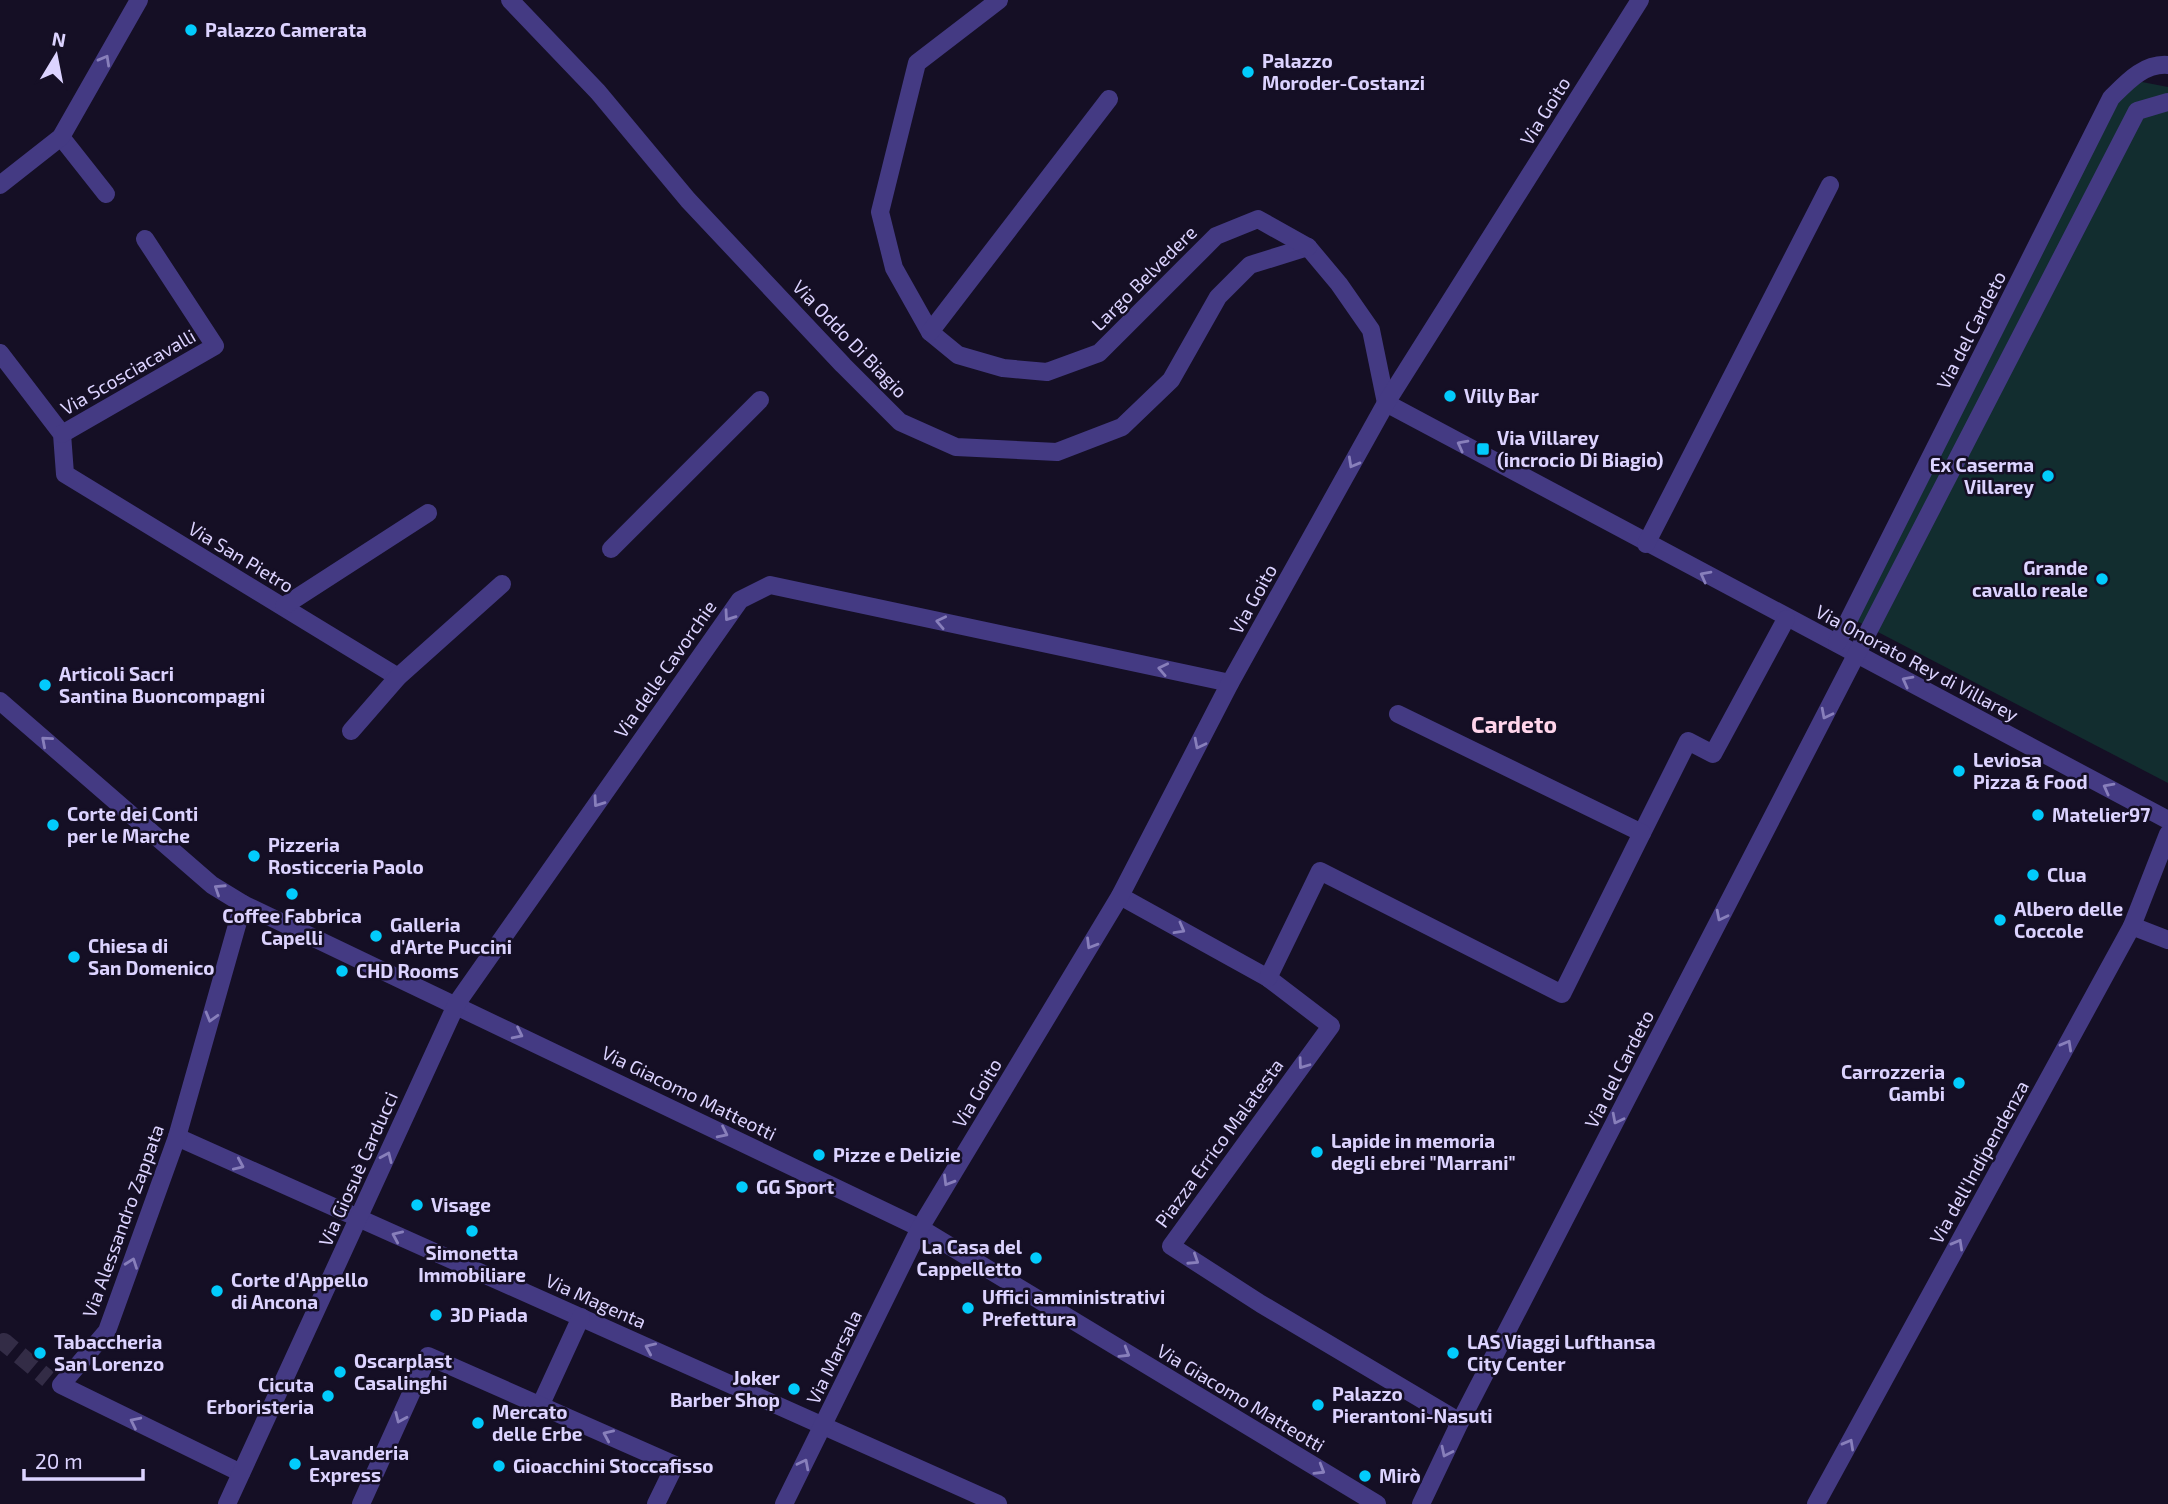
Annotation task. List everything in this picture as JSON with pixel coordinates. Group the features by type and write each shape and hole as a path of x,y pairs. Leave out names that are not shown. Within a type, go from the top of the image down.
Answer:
{"street":[{"path":"0,185 61,137 139,0"},
{"name":"Via Oddo Di Biagio","path":"510,0 598,92 688,200 843,365 900,422 956,447 1057,452 1122,427 1171,380 1218,297 1250,265 1308,247"},
{"name":"Largo Belvedere","path":"999,0 917,63 880,212 894,268 930,332 958,355 1003,368 1047,372 1099,353 1216,236 1258,219 1308,247"},
{"name":"Via Goito","path":"920,1228 1120,895 1230,683 1386,403 1640,0"},
{"name":"Via del Cardeto","path":"1837,643 2111,97 2134,74 2168,65"},
{"path":"930,332 1109,99"},
{"name":"Via del Cardeto","path":"1421,1504 1460,1422 2137,111 2168,102"},
{"path":"61,137 106,194"},
{"path":"1646,544 1830,185"},
{"name":"Via Scosciacavalli","path":"62,434 215,346 145,239"},
{"path":"1308,247 1339,284 1371,330 1386,403"},
{"path":"0,353 62,434"},
{"path":"611,549 761,400"},
{"name":"Via Onorato Rey di Villarey","path":"1386,403 1786,619 1857,653 2168,820"},
{"name":"Via San Pietro","path":"62,434 65,474 398,677"},
{"path":"284,606 428,513"},
{"path":"352,731 398,677 502,584"},
{"name":"Via delle Cavorchie","path":"457,1003 740,600 770,586 1230,683"},
{"path":"1268,978 1320,871 1562,994 1688,741 1713,754 1786,619"},
{"name":"Via Giacomo Matteotti","path":"0,701 212,885 243,904 457,1003 920,1228 1377,1504"},
{"path":"1398,714 1642,833"},
{"name":"Via dell'Indipendenza","path":"1816,1504 2132,926 2168,834"},
{"name":"Piazza Errico Malatesta","path":"1120,895 1268,978 1331,1026 1171,1246 1261,1304 1460,1422"},
{"name":"Via Alessandro Zappata","path":"241,1473 54,1382 107,1331 177,1137 243,904"},
{"path":"2132,926 2168,940"},
{"name":"Via Giosuè Carducci","path":"227,1504 457,1003"},
{"name":"Via Magenta","path":"177,1137 825,1424 998,1504"},
{"name":"Via Marsala","path":"784,1504 920,1228"},
{"path":"541,1404 581,1317"},
{"path":"360,1504 428,1356 675,1465 656,1504"}],"green space":[{"name":"Ex Caserma Villarey","path":"2142,82 2168,87 2168,783 1853,619 2118,95"}],"tunnel":[{"path":"0,1347 4,1342 48,1379"}],"place":[{"name":"Palazzo Camerata","path":"191,30"},
{"name":"Palazzo Moroder-Costanzi","path":"1248,72"},
{"name":"Villy Bar","path":"1450,396"},
{"name":"Via Villarey (incrocio Di Biagio)","path":"1483,449"},
{"name":"Ex Caserma Villarey","path":"2048,476"},
{"name":"Grande cavallo reale","path":"2102,579"},
{"name":"Articoli Sacri Santina Buoncompagni","path":"45,685"},
{"name":"Leviosa Pizza & Food","path":"1959,771"},
{"name":"Matelier97","path":"2038,815"},
{"name":"Corte dei Conti per le Marche","path":"53,825"},
{"name":"Pizzeria Rosticceria Paolo","path":"254,856"},
{"name":"Clua","path":"2033,875"},
{"name":"Coffee Fabbrica Capelli","path":"292,894"},
{"name":"Albero delle Coccole","path":"2000,920"},
{"name":"Galleria d'Arte Puccini","path":"376,936"},
{"name":"Chiesa di San Domenico","path":"74,957"},
{"name":"CHD Rooms","path":"342,971"},
{"name":"Carrozzeria Gambi","path":"1959,1083"},
{"name":"Lapide in memoria degli ebrei \"Marrani\"","path":"1317,1152"},
{"name":"Pizze e Delizie","path":"819,1155"},
{"name":"GG Sport","path":"742,1187"},
{"name":"Visage","path":"417,1205"},
{"name":"Simonetta Immobiliare","path":"472,1231"},
{"name":"La Casa del Cappelletto","path":"1036,1258"},
{"name":"Corte d'Appello di Ancona","path":"217,1291"},
{"name":"Uffici amministrativi Prefettura","path":"968,1308"},
{"name":"3D Piada","path":"436,1315"},
{"name":"Tabaccheria San Lorenzo","path":"40,1353"},
{"name":"LAS Viaggi Lufthansa City Center","path":"1453,1353"},
{"name":"Oscarplast Casalinghi","path":"340,1372"},
{"name":"Joker Barber Shop","path":"794,1389"},
{"name":"Cicuta Erboristeria","path":"328,1396"},
{"name":"Palazzo Pierantoni-Nasuti","path":"1318,1405"},
{"name":"Mercato delle Erbe","path":"478,1423"},
{"name":"Lavanderia Express","path":"295,1464"},
{"name":"Gioacchini Stoccafisso","path":"499,1466"},
{"name":"Mirò","path":"1365,1476"}],"district":[{"name":"Cardeto","path":"1514,725"}]}
